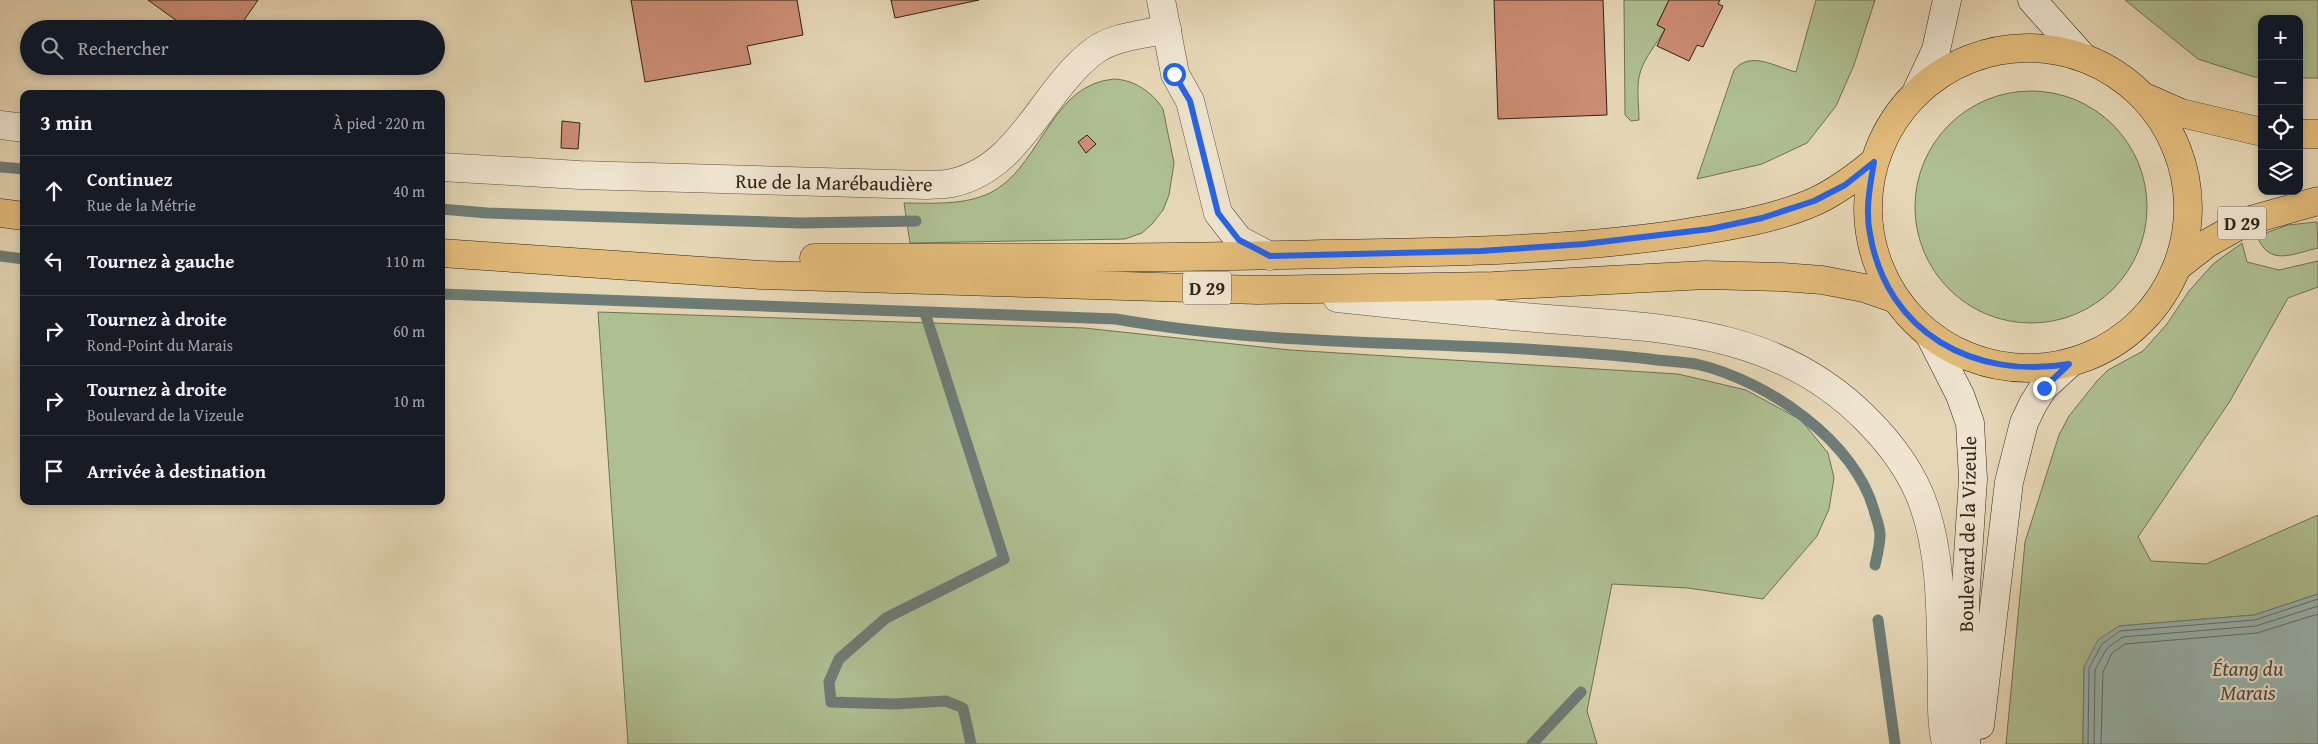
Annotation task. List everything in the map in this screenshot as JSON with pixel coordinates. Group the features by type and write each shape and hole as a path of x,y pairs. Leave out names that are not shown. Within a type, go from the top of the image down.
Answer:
{"main road":[{"path":"2024,48 2054,50 2084,57 2125,80 2143,96 2160,117 2173,140 2182,164 2188,190 2189,216 2176,267 2164,294 2146,318 2131,331 2097,353 2069,364 2045,368 1995,365 1971,358 1928,334 1896,299 1879,268 1870,233 1868,197 1874,162 1884,138 1898,115 1914,95 1944,72 1964,61 1994,52 2024,48"},
{"path":"2143,96 2182,113 2258,131"},
{"path":"2303,134 2318,134"},
{"name":"D 29","path":"515,258 1270,256 1480,251 1575,245 1710,229 1762,218 1814,201 1845,185 1874,162"},
{"name":"D 29","path":"2176,267 2208,243 2247,220 2318,201"},
{"path":"0,213 20,216"},
{"name":"D 29","path":"445,253 761,275 1258,290 1493,286 1706,275 1822,280 1864,288 1896,299"}],"street":[{"path":"1161,0 1174,74 1190,101 1218,213 1239,240 1270,256"},
{"path":"1914,95 1936,50 1947,0"},
{"path":"2032,0 2084,57"},
{"name":"Rue de la Marébaudière","path":"445,167 753,181 926,185 952,183 974,176 1004,155 1021,137 1065,79 1096,50 1116,40 1166,29"},
{"path":"0,126 20,128"},
{"path":"1258,290 1494,314 1650,327 1716,337 1768,353 1812,375 1849,401 1884,437 1917,487 1924,506 1935,545 1946,744"},
{"name":"Boulevard de la Vizeule","path":"1928,334 1956,387 1970,423 1973,479 1965,602 1966,744"},
{"name":"Boulevard de la Vizeule","path":"1978,744 2009,482 2024,423 2033,404 2044,388 2069,364"}],"green space":[{"path":"1624,0 1669,0 1657,25 1665,29 1640,73 1638,90 1639,120 1631,121 1625,115"},
{"path":"1816,0 1875,0 1854,65 1836,106 1807,143 1762,164 1697,179 1734,70 1748,61 1756,61 1796,72"},
{"path":"2125,0 2318,0 2318,78 2303,78 2303,15 2258,15 2258,77 2198,59"},
{"path":"1114,79 1136,84 1159,103 1163,109 1174,163 1169,195 1163,210 1142,233 1125,239 910,243 904,203 964,201 997,189 1026,160 1062,108 1076,94 1093,84"},
{"path":"2031,91 2054,93 2075,100 2086,105 2113,125 2133,152 2138,163 2145,184 2147,207 2145,230 2138,251 2133,262 2113,289 2086,309 2075,314 2054,321 2031,323 2008,321 1987,314 1976,309 1949,289 1929,262 1924,251 1917,230 1915,207 1917,184 1924,163 1929,152 1949,125 1976,105 1987,100 2008,93"},
{"path":"2317,222 2318,248 2299,253 2282,256 2275,255 2268,252 2262,246 2257,236 2288,225"},
{"path":"2242,243 2247,262 2279,270 2318,261 2318,287 2288,298 2230,401 2138,537 2151,561 2206,564 2318,515 2318,594 2254,615 2119,626 2084,667 2083,744 2006,744 2025,542 2059,435 2069,416 2097,381 2108,370 2143,351 2167,324 2189,291 2213,264"},
{"path":"598,312 1084,328 1290,350 1678,374 1746,390 1801,420 1828,453 1834,478 1829,509 1817,536 1763,599 1688,588 1612,584 1587,711 1597,744 628,744"}],"water":[{"name":"Étang du Marais","path":"2318,594 2318,744 2083,744 2084,667 2098,640 2119,626 2254,615"}],"building":[{"path":"148,0 258,0 244,20 176,20"},
{"path":"631,0 797,0 803,35 747,46 751,64 645,82"},
{"path":"891,0 979,0 895,18"},
{"path":"1494,0 1603,0 1607,115 1498,119"},
{"path":"1669,0 1720,0 1718,4 1723,6 1703,47 1697,45 1689,61 1657,46 1665,29 1657,25"},
{"path":"562,121 580,123 578,149 561,148"},
{"path":"1087,135 1096,144 1086,153 1078,142"}],"waterway":[{"path":"0,167 20,169"},
{"path":"445,209 487,213 800,223 916,221"},
{"path":"0,256 20,258"},
{"path":"445,294 1116,319 1167,327 1269,337 1525,349 1696,364 1723,372 1779,399 1829,439 1849,462 1865,487 1875,514 1880,535 1875,565"},
{"path":"925,313 1004,559 886,618 839,659 829,682 831,702 894,704 946,701 963,708 971,744"},
{"path":"1878,620 1895,744"},
{"path":"1532,744 1581,692"}],"route":[{"path":"1174,74 1190,101 1218,213 1227,228 1239,240 1270,256 1480,251 1584,244 1656,237 1710,229 1762,218 1814,201 1845,185 1874,162 1868,197 1870,233 1879,268 1896,299 1911,318 1928,334 1971,358 1995,365 2020,368 2045,368 2069,364 2044,388"}]}
